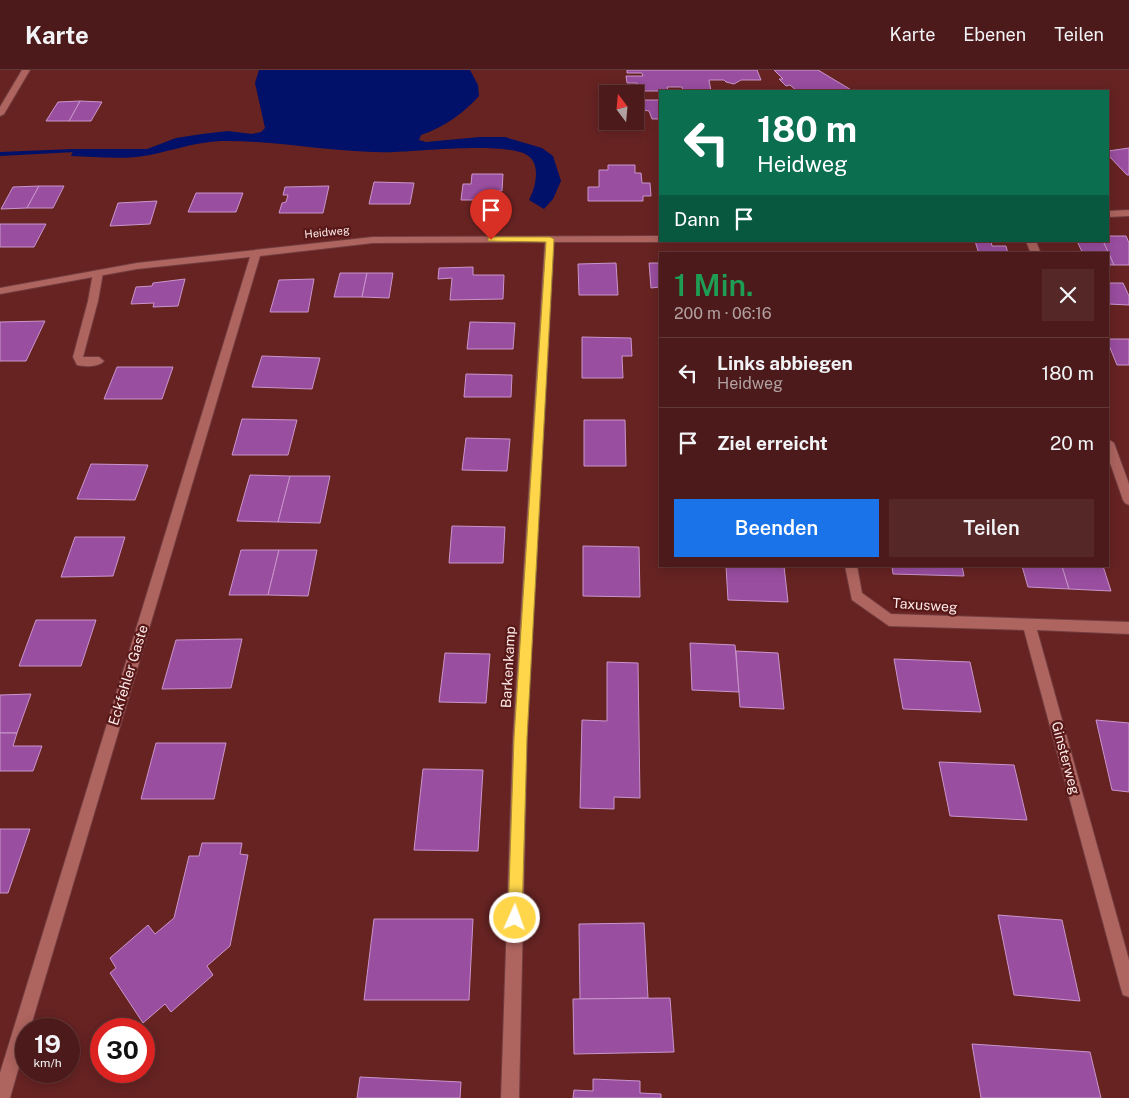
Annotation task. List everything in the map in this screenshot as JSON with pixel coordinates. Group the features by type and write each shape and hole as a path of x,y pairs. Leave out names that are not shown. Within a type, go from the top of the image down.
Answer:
{"street":[{"path":"0,114 26,70"},
{"path":"1109,214 1129,213"},
{"name":"Barkenkamp","path":"510,1098 520,738 550,239"},
{"name":"Heidweg","path":"0,292 138,266 373,240 659,239"},
{"name":"Eckfehler Gaste","path":"1,1098 256,252"},
{"path":"98,273 78,357 81,362 99,361"},
{"path":"1109,446 1129,500"},
{"name":"Taxusweg","path":"851,567 856,596 889,620 1029,624"},
{"path":"1029,624 1129,628"},
{"name":"Ginsterweg","path":"1029,624 1129,989"}],"shaded area":[{"path":"259,70 470,70 478,85 479,96 460,114 445,124 421,135 419,140 426,142 480,137 505,137 542,148 553,156 561,181 553,199 544,209 529,200 536,177 536,170 532,159 516,151 483,148 373,152 243,141 221,141 140,157 71,156 74,149 147,149 176,138 202,134 228,131 252,134 261,132 265,128 255,83"}],"building":[{"path":"627,70 757,70 761,80 741,80 734,84 724,80 709,80 711,90 683,90 682,87 667,87 668,90 644,91 644,85 627,83 626,76 643,76 642,73 627,73"},
{"path":"774,70 818,70 851,90 796,90 790,85 786,86 779,79 783,79"},
{"path":"644,100 659,100 659,119 652,119 649,111 644,110"},
{"path":"80,101 102,102 91,121 69,121"},
{"path":"80,101 69,121 46,121 58,102"},
{"path":"1129,148 1129,175 1109,156 1109,151"},
{"path":"608,165 635,165 635,173 641,173 642,183 650,183 651,196 643,196 643,201 588,201 588,187 599,187 599,170 608,170"},
{"path":"472,174 503,174 502,191 495,191 494,200 461,200 463,184 471,184"},
{"path":"374,182 414,183 410,204 369,204"},
{"path":"39,186 27,208 1,209 13,187"},
{"path":"39,186 64,186 53,208 27,208"},
{"path":"329,186 323,213 279,213 282,203 286,202 288,195 283,195 285,187"},
{"path":"196,193 243,193 236,212 188,212"},
{"path":"157,201 150,224 110,226 118,203"},
{"path":"0,224 46,224 34,247 0,247"},
{"path":"1109,236 1126,236 1129,243 1129,265 1114,265 1103,242 1109,242"},
{"path":"975,242 991,242 992,246 1006,246 1008,252 978,252"},
{"path":"1077,242 1103,242 1108,252 1082,252"},
{"path":"1109,254 1114,265 1109,265"},
{"path":"616,263 618,295 579,295 578,264"},
{"path":"649,263 659,263 659,287 651,288"},
{"path":"473,267 473,275 504,275 503,299 450,300 452,278 438,279 439,268"},
{"path":"340,273 367,273 362,297 334,297"},
{"path":"367,273 393,273 389,298 362,297"},
{"path":"185,279 178,306 153,307 154,303 131,304 136,287 152,286 153,283"},
{"path":"314,279 308,312 270,312 279,280"},
{"path":"1109,283 1123,283 1129,296 1129,305 1109,304"},
{"path":"45,321 26,361 0,361 0,322"},
{"path":"470,322 515,323 513,349 467,349"},
{"path":"582,337 631,338 632,356 622,356 623,378 582,378"},
{"path":"1109,339 1129,339 1129,365 1117,365 1109,345"},
{"path":"262,356 320,358 312,389 252,387"},
{"path":"117,367 173,367 162,399 104,399"},
{"path":"466,374 512,375 511,397 464,397"},
{"path":"242,419 297,420 288,455 232,455"},
{"path":"584,420 625,420 626,466 584,466"},
{"path":"466,438 510,439 507,471 462,470"},
{"path":"91,464 148,465 135,500 77,499"},
{"path":"250,475 290,476 278,522 237,521"},
{"path":"290,476 330,476 320,523 278,522"},
{"path":"452,526 505,527 503,563 449,563"},
{"path":"75,537 125,537 113,576 61,577"},
{"path":"583,546 639,547 640,597 583,596"},
{"path":"241,550 279,550 268,595 229,595"},
{"path":"279,550 317,550 308,596 268,595"},
{"path":"726,567 784,567 788,602 728,600"},
{"path":"892,567 962,567 964,576 893,574"},
{"path":"1022,567 1062,567 1069,589 1028,587"},
{"path":"1062,567 1103,567 1111,591 1069,589"},
{"path":"36,620 96,620 81,666 19,666"},
{"path":"242,639 231,688 162,689 176,640"},
{"path":"690,643 735,645 739,692 692,690"},
{"path":"736,651 778,653 784,709 740,707"},
{"path":"445,653 490,654 486,703 439,702"},
{"path":"894,659 970,662 981,712 903,709"},
{"path":"607,662 638,663 640,798 614,797 614,809 580,808 582,720 607,721"},
{"path":"31,694 17,733 0,733 0,695"},
{"path":"1096,720 1129,723 1129,792 1112,790"},
{"path":"0,733 17,733 13,746 42,746 33,771 0,771"},
{"path":"156,743 226,743 214,799 141,799"},
{"path":"939,762 1014,765 1027,820 950,816"},
{"path":"423,769 483,770 478,851 414,850"},
{"path":"0,829 30,829 8,893 0,893"},
{"path":"202,843 242,843 240,854 248,855 230,946 207,966 213,975 171,1012 165,1004 149,1018 140,1018 110,973 116,968 110,958 148,925 155,934 174,918 189,856 199,856"},
{"path":"998,915 1062,920 1080,1001 1014,995"},
{"path":"374,919 473,919 469,1000 364,1000"},
{"path":"644,923 648,998 580,999 579,924"},
{"path":"670,998 674,1052 574,1054 573,999"},
{"path":"972,1044 1090,1052 1101,1098 981,1098"},
{"path":"360,1077 461,1082 460,1098 357,1098"},
{"path":"593,1079 640,1081 640,1093 661,1094 661,1098 573,1098 574,1090 593,1091"}],"waterway":[{"path":"0,154 73,151"}],"route":[{"path":"491,240 550,239 520,738 515,918"}]}
